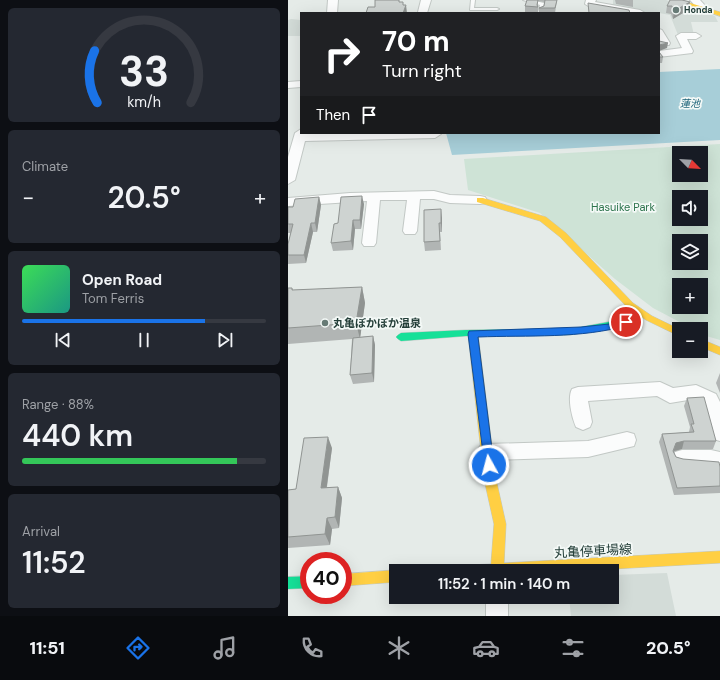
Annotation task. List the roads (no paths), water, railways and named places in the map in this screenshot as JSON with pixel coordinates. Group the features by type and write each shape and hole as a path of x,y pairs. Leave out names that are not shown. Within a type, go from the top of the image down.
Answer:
{"street":[{"path":"332,12 333,0"},
{"path":"423,12 426,0"},
{"path":"675,0 699,4 720,14"},
{"path":"688,0 720,10"},
{"path":"596,6 634,12"},
{"path":"660,34 665,43"},
{"path":"660,54 670,54 675,51 688,51 681,36 696,36"},
{"path":"288,84 300,84"},
{"path":"288,180 300,135 435,134"},
{"path":"288,202 434,195 450,199 480,200 543,219 563,235 630,305 649,318 672,330"},
{"path":"410,231 414,196"},
{"path":"374,197 374,234"},
{"path":"400,337 581,330 609,327 626,322"},
{"path":"473,334 490,478 500,524 497,564"},
{"path":"708,346 720,351"},
{"path":"583,422 578,394 660,389 670,396 696,392 710,399 720,433"},
{"path":"487,452 588,449 628,440"},
{"path":"682,458 711,458 720,461"},
{"name":"丸亀停車場線","path":"600,564 720,557"},
{"path":"352,579 389,577"},
{"path":"288,583 300,582"},
{"path":"497,604 497,616"}],"lane":[{"path":"473,0 472,8 497,9"},
{"path":"525,0 542,4 540,12"}],"water":[{"name":"蓮池","path":"720,69 720,140 452,155 446,134 660,134 660,72"}],"place":[{"name":"Honda","path":"676,10"},
{"name":"丸亀ぽかぽか温泉","path":"325,323"}],"park label":[{"name":"Hasuike Park","path":"623,207"}]}
